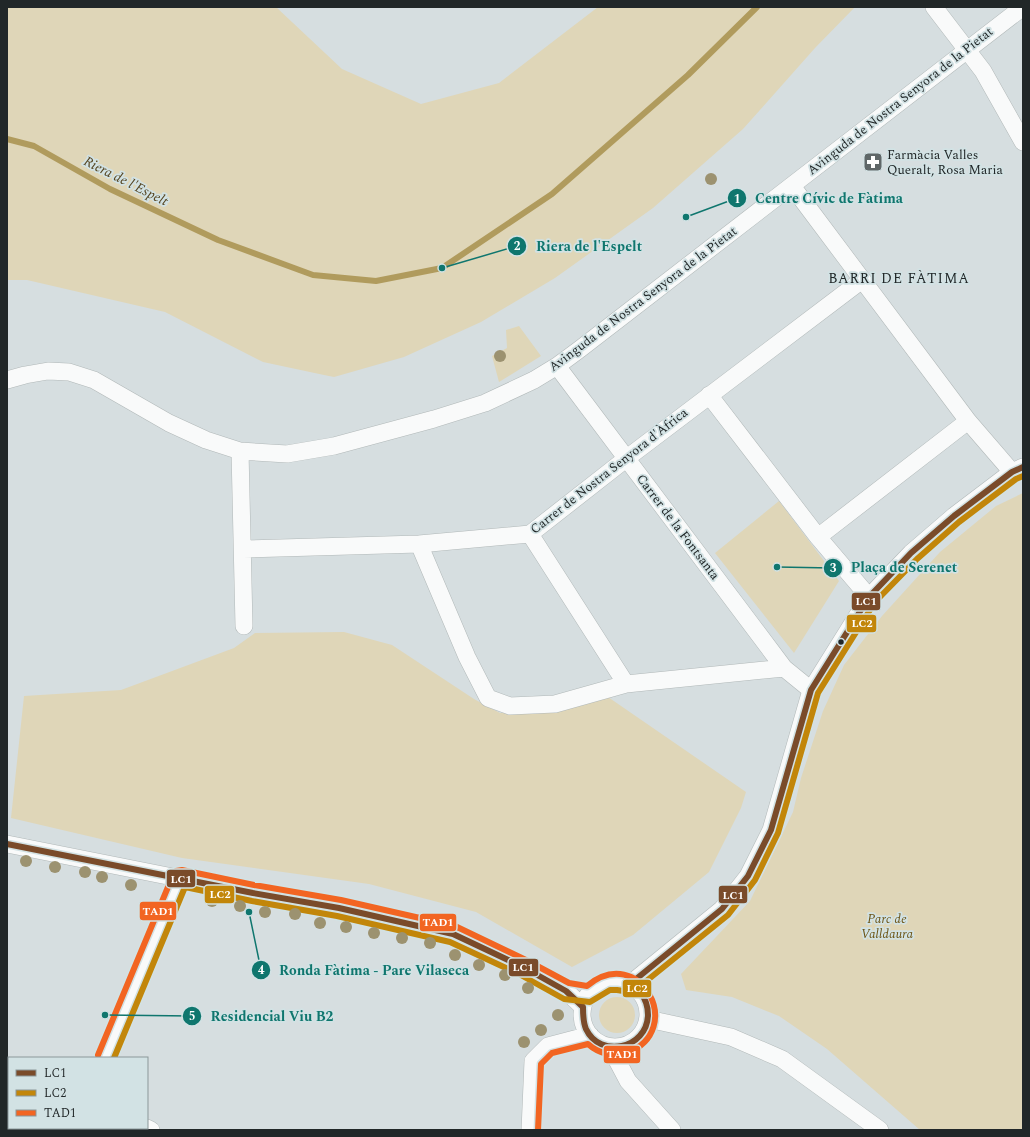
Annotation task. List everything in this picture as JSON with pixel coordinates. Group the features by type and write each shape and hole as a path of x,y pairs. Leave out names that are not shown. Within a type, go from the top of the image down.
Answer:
{"street":[{"path":"934,7 983,71 1023,142"},
{"name":"Avinguda de Nostra Senyora de la Pietat","path":"7,380 48,371 69,372 94,380 168,423 200,438 240,451 287,454 334,446 434,419 485,403 534,380 557,366 1022,7"},
{"path":"630,984 722,908 748,876 771,830 811,690 869,597 911,553 954,516 1018,470 968,421 792,186"},
{"name":"Carrer de Nostra Senyora d'Àfrica","path":"243,549 419,544 530,534 626,458 862,280"},
{"name":"Carrer de la Fontsanta","path":"557,366 784,668 811,690"},
{"path":"709,395 818,538 869,597"},
{"path":"818,538 968,421"},
{"path":"240,451 244,626"},
{"path":"530,534 626,684"},
{"path":"419,544 468,657 488,698 510,706 555,704 626,684 784,668"},
{"path":"7,844 253,893 339,908 453,934 523,967 566,991 586,1000"},
{"path":"105,1057 180,878"},
{"path":"619,981 630,984 639,991 648,1008 648,1019 645,1030 632,1043 610,1047 599,1043 586,1030 583,1019 586,1000 597,987 607,982 619,981"},
{"path":"648,1019 732,1037 782,1059 880,1130"},
{"path":"530,1130 533,1061 548,1046 590,1035"},
{"path":"610,1047 628,1081 672,1130"}],"green space":[{"path":"7,7 276,7 342,69 421,104 499,83 598,7 855,7 815,48 743,129 653,208 555,278 481,322 404,357 334,377 263,362 165,312 27,280 7,280"},
{"path":"519,326 541,356 499,382 492,356 507,348 506,330"},
{"name":"Parc de Valldaura","path":"1023,493 1023,1130 920,1130 827,1049 779,1016 732,997 686,990 681,974 750,901 793,812 801,778 823,711 844,665 882,616 940,552 996,506"},
{"path":"779,501 839,581 794,653 715,553"},
{"path":"344,632 392,645 474,699 500,713 554,712 608,697 746,792 741,808 709,872 633,935 572,967 476,912 369,884 182,858 11,818 24,696 121,690 234,648 255,633"},
{"path":"617,997 627,1000 632,1005 635,1015 632,1025 627,1030 617,1033 607,1030 602,1025 599,1015 602,1005 607,1000"}],"waterway":[{"name":"Riera de l'Espelt","path":"7,139 34,146 110,189 218,240 313,275 376,281 442,268 552,194 688,75 757,7"}],"transit line":[{"name":"LC1","path":"7,844 253,893 339,908 453,934 523,967 566,991 583,1007 585,1026 593,1038 601,1044 612,1047 622,1046 632,1042 640,1036 646,1027 648,1015 647,1006 643,997 640,992 630,984 722,909 748,876 771,830 811,690 869,597 911,553 954,516 1012,472 1023,467"},
{"name":"LC2","path":"114,1057 185,887 337,916 450,942 519,974 564,999 590,1002 610,990 634,991 728,915 755,880 778,833 818,693 875,602 917,559 959,522 1016,479 1023,476"},
{"name":"TAD1","path":"98,1055 173,875 176,871 182,870 254,885 341,900 455,926 526,960 569,983 587,986 606,975 624,975 639,982 649,994 655,1010 654,1027 645,1042 627,1053 617,1055 606,1054 596,1050 588,1044 552,1053 541,1064 538,1130"}],"place":[{"name":"Farmàcia Valles Queralt, Rosa Maria","path":"873,162"},
{"name":"Centre Cívic de Fàtima","path":"686,217"},
{"name":"Riera de l'Espelt","path":"442,268"},
{"name":"Plaça de Serenet","path":"777,567"},
{"name":"Ronda Fàtima - Pare Vilaseca","path":"249,912"},
{"name":"Residencial Viu B2","path":"105,1015"}],"district":[{"name":"BARRI DE FÀTIMA","path":"899,278"}]}
